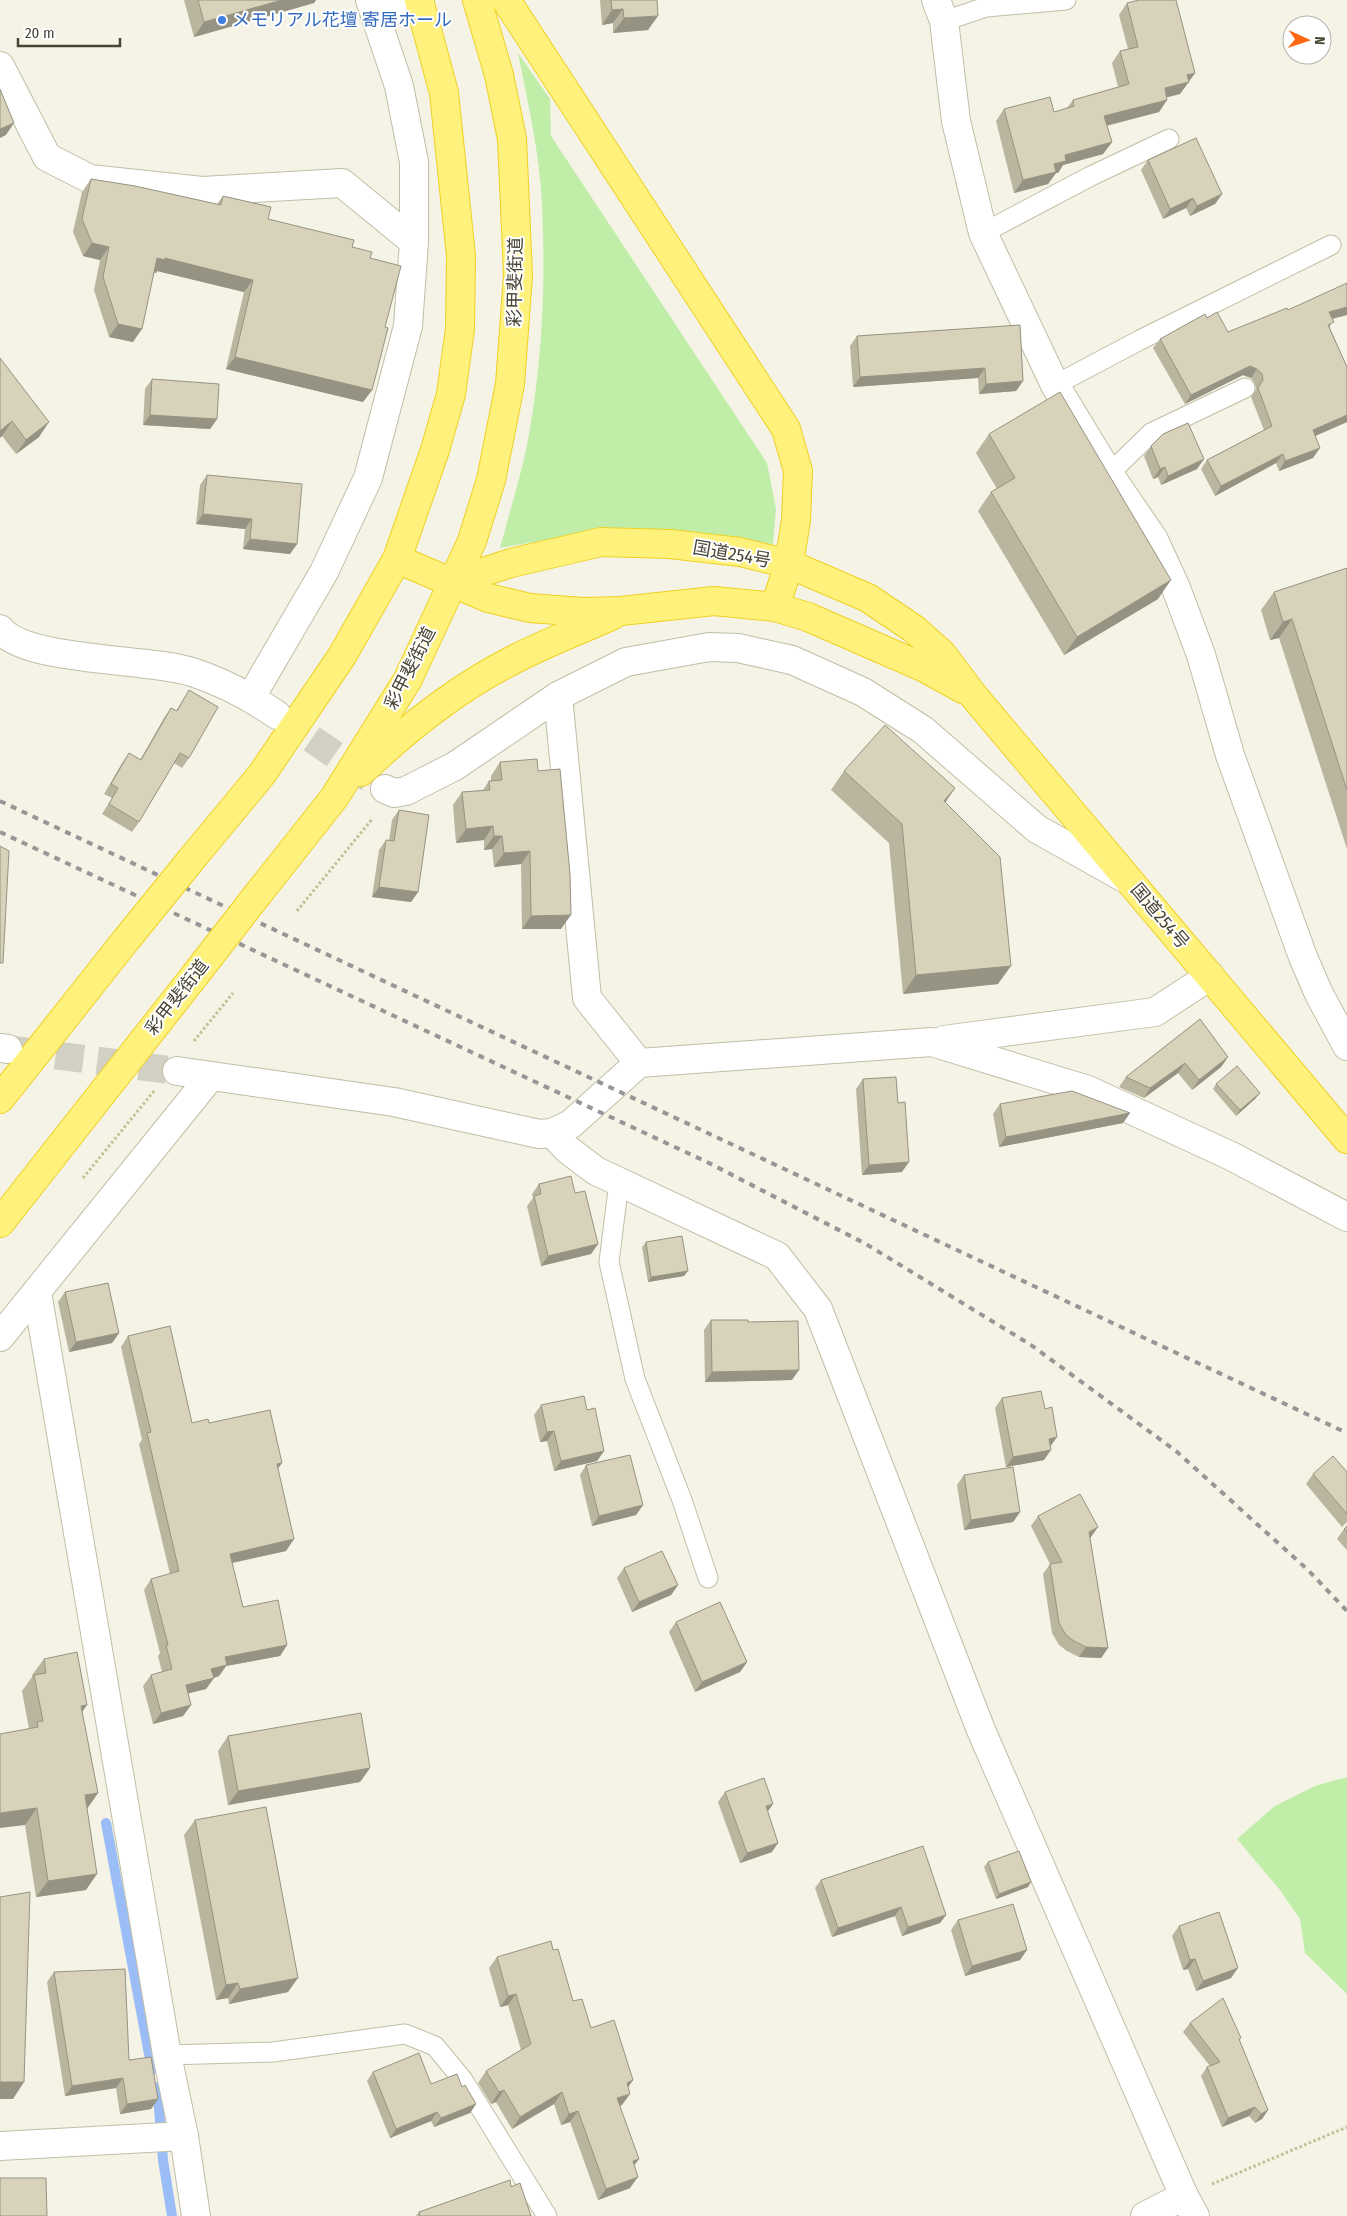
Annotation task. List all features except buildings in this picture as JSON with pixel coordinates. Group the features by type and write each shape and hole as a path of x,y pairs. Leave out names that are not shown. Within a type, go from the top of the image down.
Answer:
{"highway":[{"name":"彩甲斐街道","path":"0,1223 334,798 408,679 472,541 491,480 510,384 518,275 512,139 499,75 477,0"},
{"path":"506,0 786,429 798,471 796,520 789,564 775,607"},
{"path":"0,1099 126,940 262,774 342,656 397,559 435,450 451,394 460,329 461,256 444,93 420,1"},
{"name":"国道254号","path":"452,582 512,563 601,542 670,544 740,552 789,564 868,598 914,629 942,654 972,694 1347,1139"},
{"name":"国道254号","path":"397,559 488,598 530,608 582,612 621,611 714,600 775,607 808,617 925,668 972,694"},
{"path":"334,798 386,748 464,688 515,659 621,611"}],"street":[{"path":"251,697 324,572 368,478 408,326 414,242 414,162 399,86 374,8 420,1"},
{"path":"940,10 956,121 983,232 1055,385 1109,474 1154,540 1176,588 1201,655 1230,755 1303,957 1319,994 1347,1046"},
{"path":"0,66 47,157 90,179 202,191 342,183 414,242"},
{"path":"0,629 33,649 191,671 251,697 278,715"},
{"path":"390,791 406,791 455,766 558,696 626,662 709,646 738,648 792,660 863,692 923,730 1037,829 1130,881"},
{"path":"558,696 587,998 639,1063"},
{"path":"177,1071 394,1102 526,1132 552,1133 570,1124 639,1063 932,1042 1155,1012 1210,976"},
{"path":"932,1042 1088,1090 1231,1156 1347,1217"},
{"path":"0,1337 211,1076"},
{"path":"552,1133 567,1149 596,1171 777,1256 818,1309 981,1730 1189,2206 1145,2216"},
{"path":"37,1292 167,2055 184,2136 196,2216"},
{"path":"0,2146 184,2136"}],"lane":[{"path":"940,10 1066,0"},
{"path":"983,232 1090,176 1169,139"},
{"path":"1055,385 1140,340 1331,245"},
{"path":"1109,474 1151,433 1245,388"},
{"path":"619,1182 609,1262 635,1379 682,1500 708,1578"},
{"path":"167,2055 273,2052 405,2034 435,2046 463,2080 547,2216"}],"path":[{"path":"297,911 390,791"},
{"path":"1189,2206 1347,2127"}],"green space":[{"path":"518,53 550,99 551,136 767,463 776,509 773,544 694,534 603,530 500,548 527,445 536,386 542,326 543,236 541,187 533,129"},
{"path":"1347,1777 1347,1994 1305,1953 1300,1919 1280,1890 1237,1839 1275,1806 1315,1786"}],"waterway":[{"path":"106,1823 152,2070"},
{"path":"155,2087 159,2108 163,2160 172,2216"}],"tunnel":[{"path":"277,715 373,781"},
{"path":"14,1050 177,1071"}],"railway":[{"path":"0,801 1347,1433"},
{"path":"0,832 709,1163 866,1244 1031,1345 1176,1451 1308,1570 1347,1611"}],"place":[{"name":"メモリアル花壇 寄居ホール","path":"222,20"}]}
